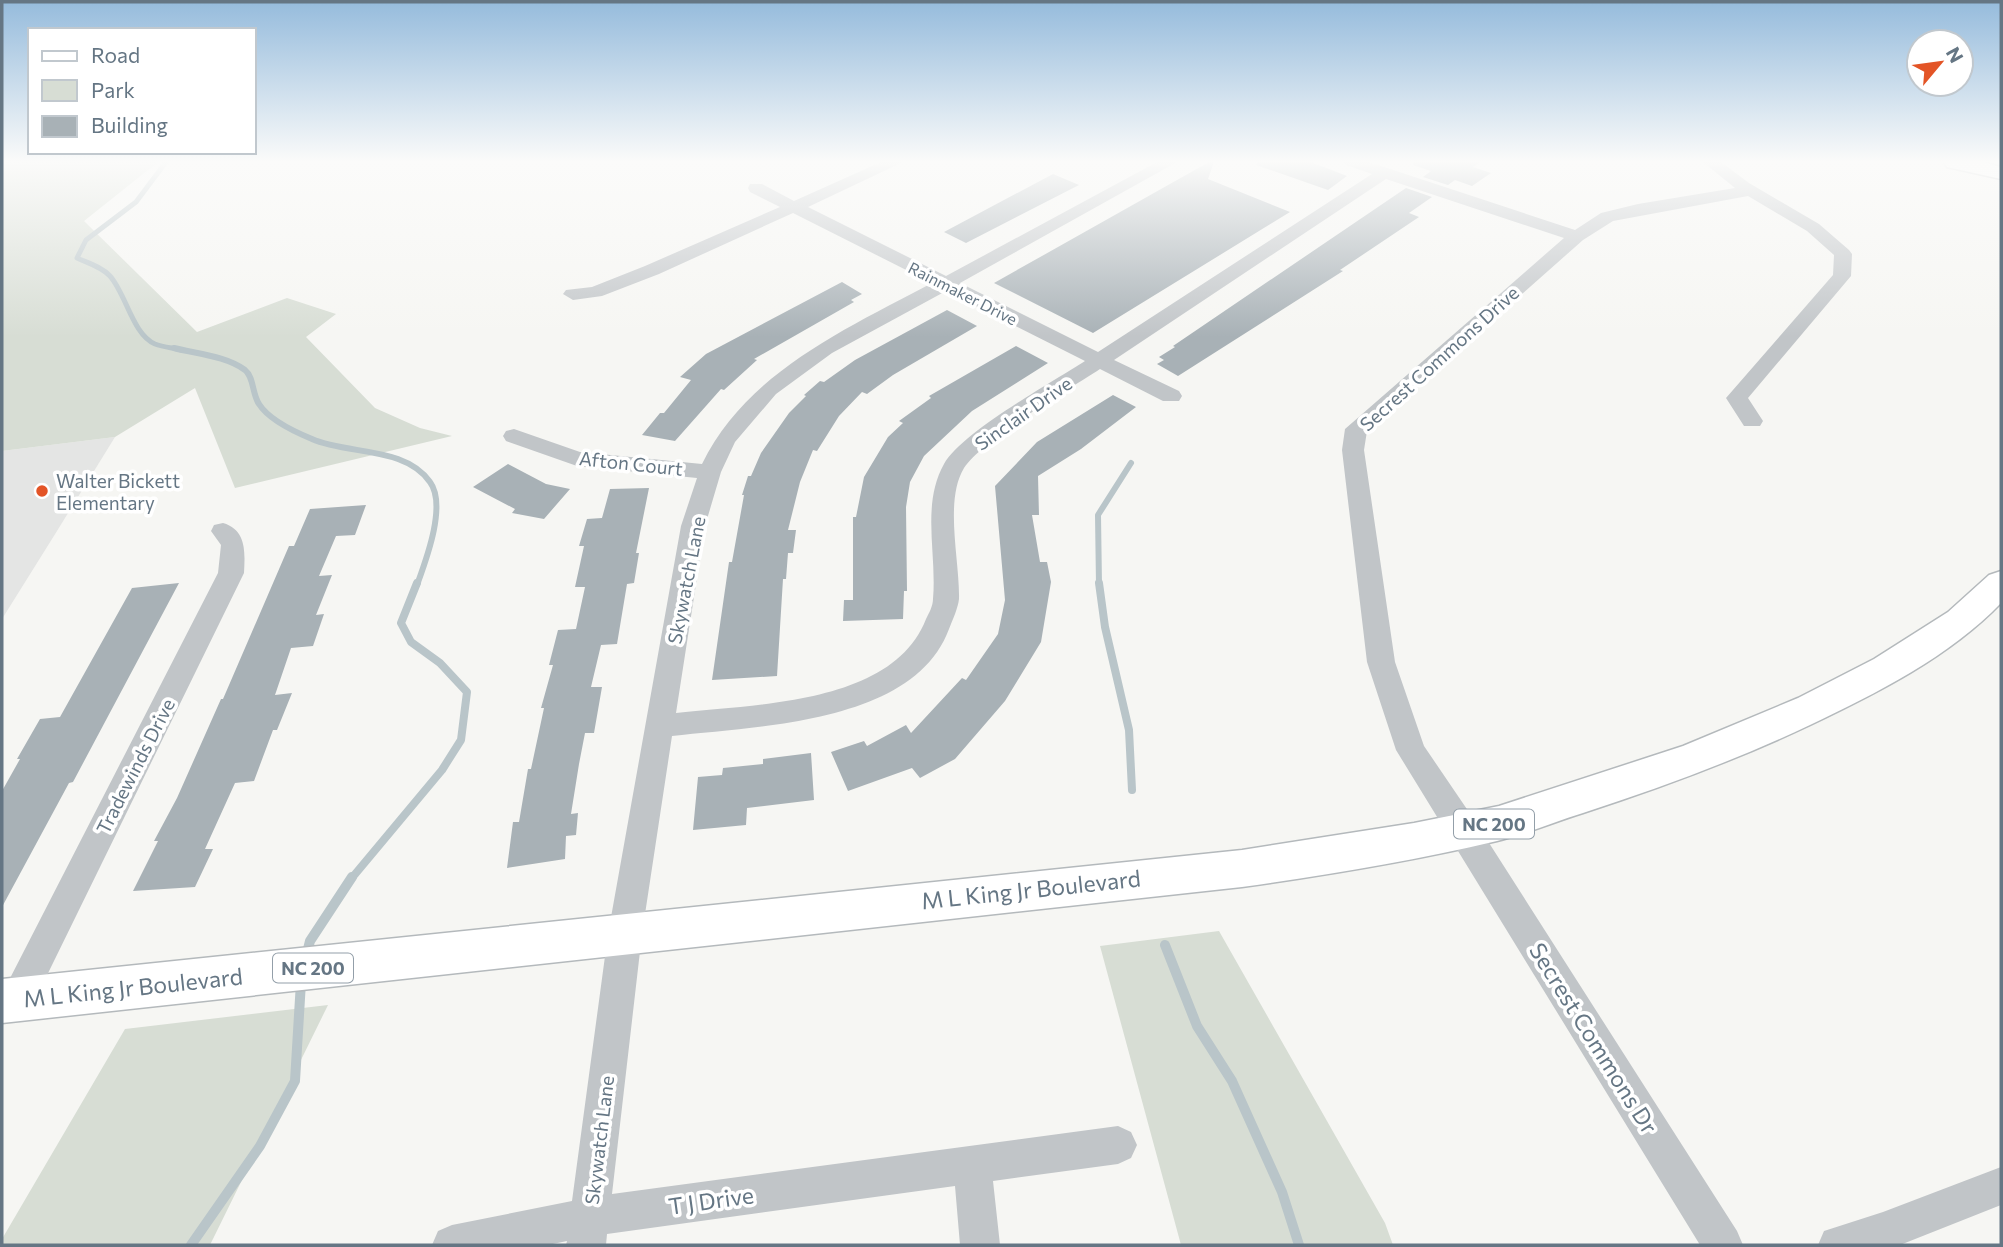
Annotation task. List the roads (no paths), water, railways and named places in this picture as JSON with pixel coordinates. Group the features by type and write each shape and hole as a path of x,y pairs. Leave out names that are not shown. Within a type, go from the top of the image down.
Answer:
{"main road":[{"name":"M L King Jr Boulevard","path":"10,1000 1295,860 1464,830 1504,821 1662,772 1745,739 1850,689 1928,643 1989,597 2001,583"}],"street":[{"path":"573,294 595,292 629,279 765,220"},
{"name":"Rainmaker Drive","path":"821,220 1171,396"},
{"name":"Skywatch Lane","path":"588,1231 625,934 693,526 710,472 725,440 769,390 825,349 1062,220"},
{"name":"Sinclair Drive","path":"660,726 803,710 858,696 913,663 932,639 946,602 943,490 956,464 982,438 1312,220"},
{"path":"1529,220 1577,236"},
{"name":"Secrest Commons Drive","path":"1464,830 1411,750 1381,662 1353,450 1356,429 1577,236 1601,220"},
{"path":"1752,421 1737,398 1842,275 1843,254 1826,235 1800,220"},
{"name":"Afton Court","path":"514,436 577,459 710,472"},
{"name":"Tradewinds Drive","path":"10,1000 232,573 233,544 223,531"},
{"name":"Secrest Commons Dr","path":"1464,830 1723,1245"},
{"name":"T J Drive","path":"452,1245 588,1231 972,1165 1118,1145"},
{"path":"972,1165 980,1245"},
{"path":"1838,1245 1883,1232 2001,1186"}],"waterway":[{"path":"112,220 86,240 77,258 110,276 135,323 147,339 158,345 181,350"},
{"path":"174,348 220,358 245,370 263,410 290,429 326,444 391,457 419,470 435,492 436,518 417,585"},
{"path":"1099,585 1098,515 1131,463"},
{"path":"351,879 442,770 461,740 467,692 440,663 411,642 401,623 417,583"},
{"path":"1099,583 1105,627 1129,730 1132,790"},
{"path":"307,953 310,941 352,877"},
{"path":"1165,945 1197,1026 1232,1081 1282,1192 1299,1245"},
{"path":"191,1245 260,1146 295,1081 301,982"}],"place":[{"name":"Walter Bickett Elementary","path":"42,491"}]}
